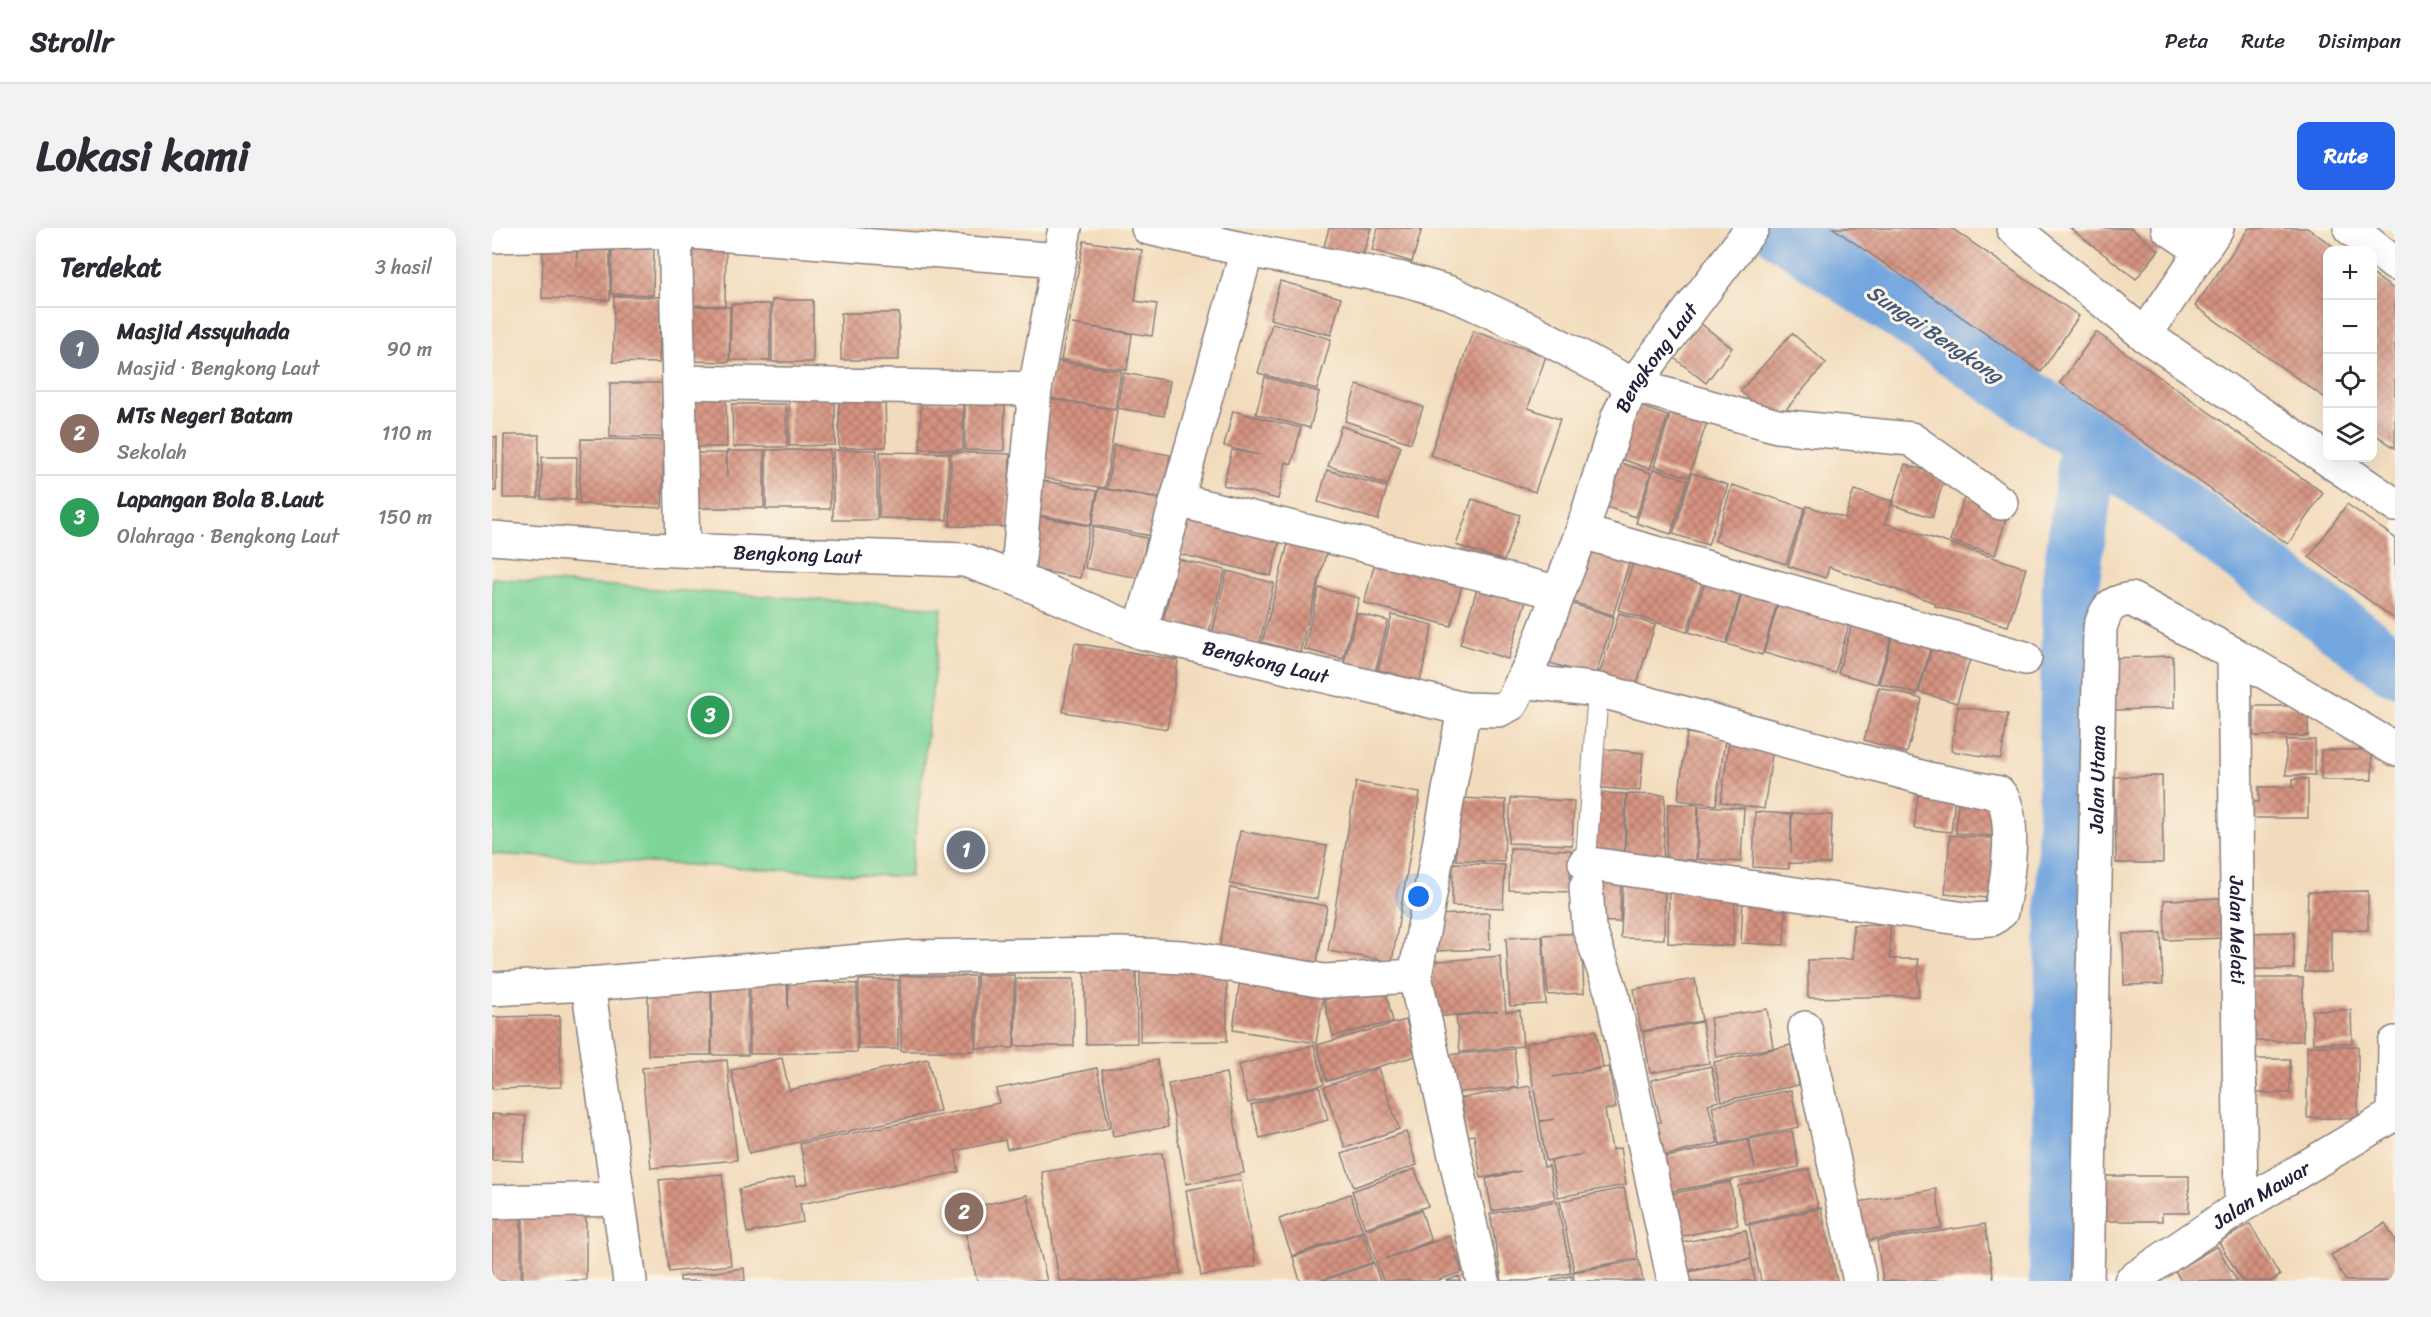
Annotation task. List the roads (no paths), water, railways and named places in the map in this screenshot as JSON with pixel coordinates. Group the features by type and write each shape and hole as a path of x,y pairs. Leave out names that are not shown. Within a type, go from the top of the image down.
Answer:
{"street":[{"path":"1017,579 1035,389 1065,228"},
{"path":"1148,228 1247,250 1402,279 1451,293 1533,330 1633,386 1777,426 1911,439 2001,503"},
{"name":"Bengkong Laut","path":"492,537 617,548 965,560 1017,579 1140,632 1464,709 1505,708 1511,704 1522,681 1582,532 1618,417 1633,386 1752,228"},
{"path":"2013,228 2145,335 2395,505"},
{"path":"2145,335 2209,239 2168,228"},
{"path":"2350,228 2395,264"},
{"path":"492,236 676,230 1060,260"},
{"path":"676,230 683,549"},
{"path":"1140,632 1247,250"},
{"path":"680,382 1035,389"},
{"path":"1177,500 1557,592"},
{"path":"1582,532 2025,658"},
{"name":"Jalan Utama","path":"2087,1281 2100,628 2106,608 2115,602 2131,599 2234,654 2395,750"},
{"name":"Jalan Melati","path":"2234,654 2241,1206"},
{"path":"1522,681 1598,690 1928,778 1999,793 2007,801 2009,815 2006,890 2001,912 1992,919 1972,920 1585,875 1589,928 1612,993 1674,1281"},
{"path":"1464,709 1415,976 1483,1281"},
{"path":"492,989 588,984 909,957 1120,954 1183,957 1324,981 1415,976"},
{"path":"588,984 630,1281"},
{"path":"1805,1028 1860,1281"},
{"path":"2395,1043 2395,1114"},
{"name":"Jalan Mawar","path":"2131,1281 2241,1206 2395,1114"},
{"path":"492,1202 618,1198"}],"lane":[{"path":"1585,875 1598,690"}],"waterway":[{"name":"Sungai Bengkong","path":"1779,228 2090,440 2395,667"},
{"path":"2058,1281 2071,579 2090,440"}],"place":[{"name":"Lapangan Bola B.Laut","path":"710,715"},
{"name":"Masjid Assyuhada","path":"966,850"},
{"name":"MTs Negeri Batam","path":"964,1212"}]}
